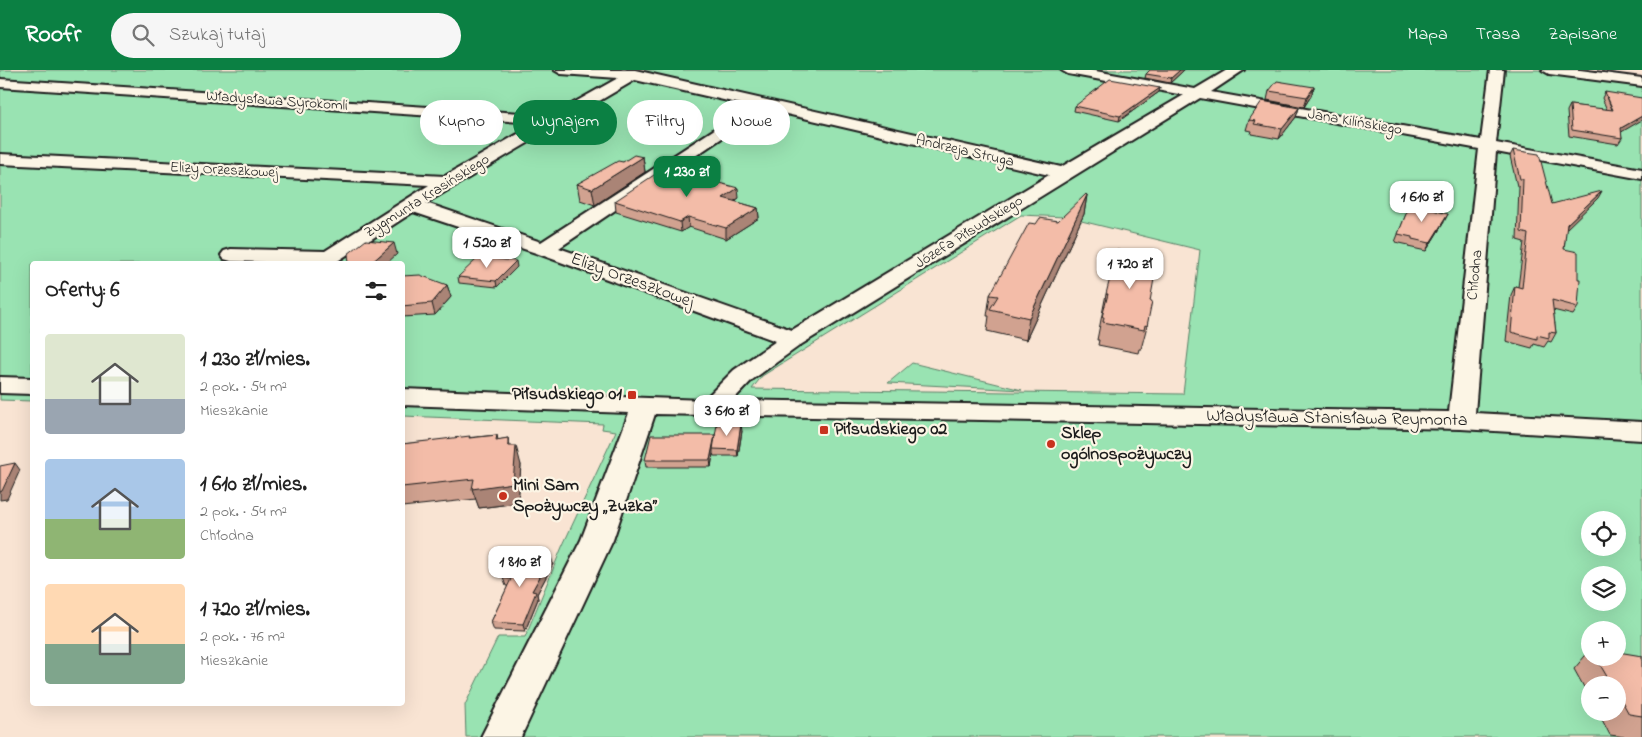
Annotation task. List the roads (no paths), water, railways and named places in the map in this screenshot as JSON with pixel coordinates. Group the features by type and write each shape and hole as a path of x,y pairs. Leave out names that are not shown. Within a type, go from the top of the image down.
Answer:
{"street":[{"name":"Andrzeja Struga","path":"561,70 637,73 742,100"},
{"name":"Jana Kilińskiego","path":"1068,70 1642,174"},
{"name":"Józefa Piłsudskiego","path":"711,408 743,375 794,339 1064,173 1237,70"},
{"name":"Chłodna","path":"1461,421 1488,146 1498,70"},
{"path":"1549,70 1642,82"},
{"path":"9,96 74,73"},
{"name":"Zygmunta Krasińskiego","path":"589,100 637,73"},
{"name":"Władysława Syrokomli","path":"0,83 513,117"},
{"name":"Andrzeja Struga","path":"790,111 1064,173"},
{"path":"543,249 713,137"},
{"name":"Zygmunta Krasińskiego","path":"323,260 448,181 513,144"},
{"name":"Elizy Orzeszkowej","path":"0,159 448,181"},
{"name":"Elizy Orzeszkowej","path":"412,205 543,249 794,339"},
{"path":"230,254 323,260"},
{"path":"0,385 30,386"},
{"name":"Władysława Stanisława Reymonta","path":"405,397 711,408 1461,421 1642,431"},
{"path":"501,737 597,540 645,406"}],"place":[{"name":"Piłsudskiego 01","path":"632,395"},
{"name":"Piłsudskiego 02","path":"824,430"},
{"name":"Sklep ogólnospożywczy","path":"1051,444"},
{"name":"Mini Sam Spożywczy „Zuzka”","path":"503,496"}]}
